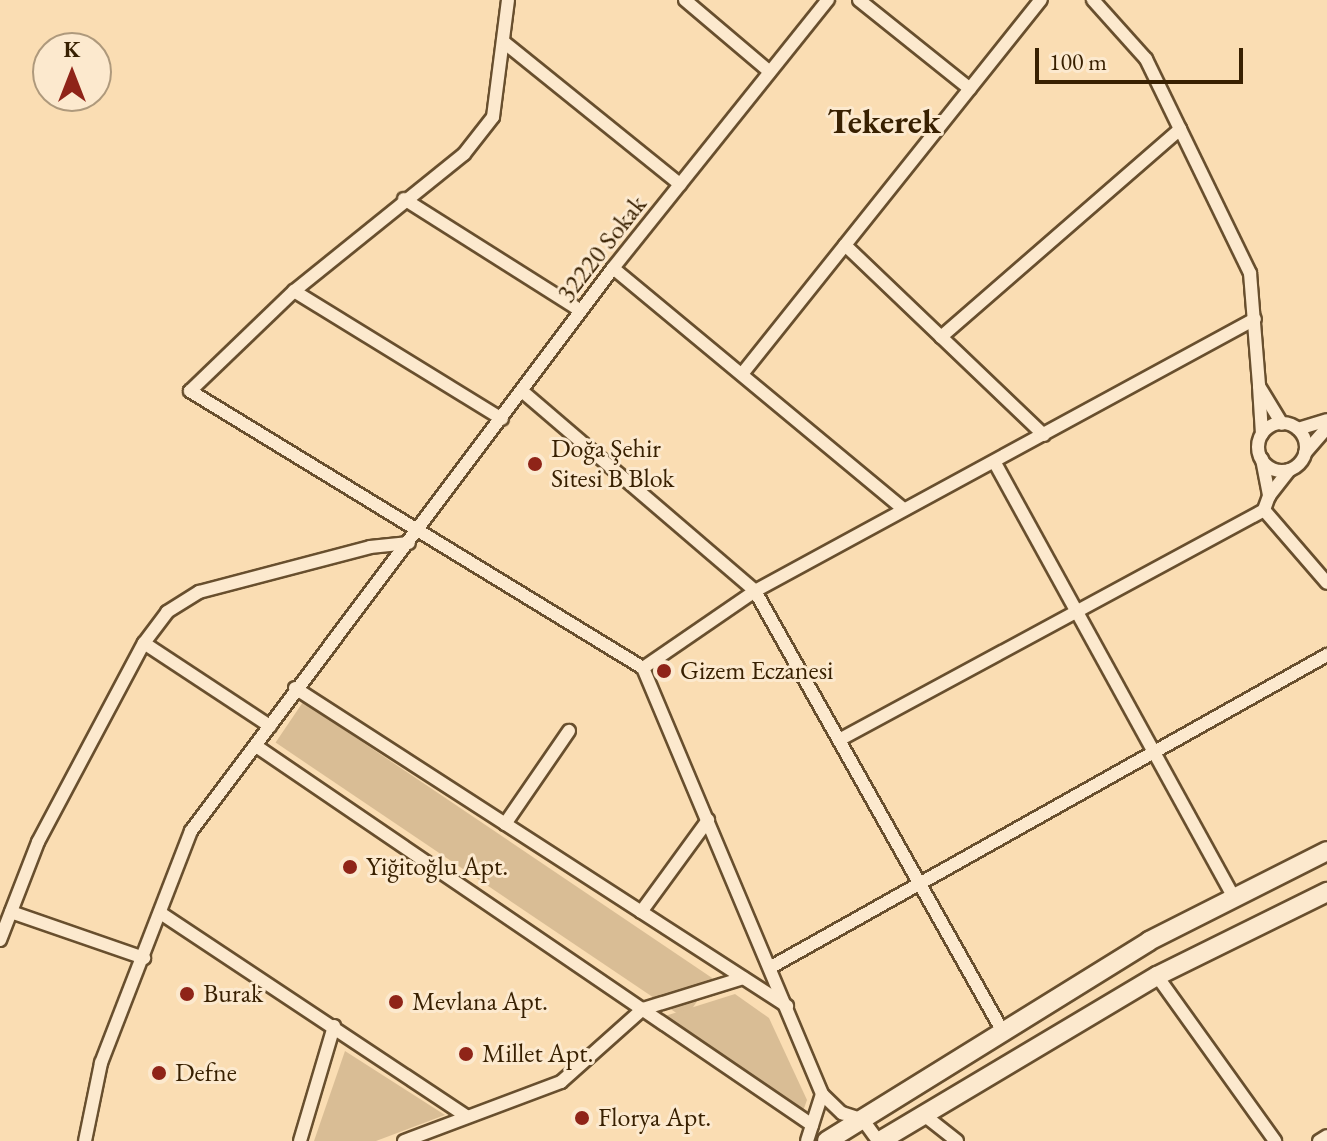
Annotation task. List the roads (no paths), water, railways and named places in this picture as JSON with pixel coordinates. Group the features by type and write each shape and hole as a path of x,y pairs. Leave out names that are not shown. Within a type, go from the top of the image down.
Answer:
{"main road":[{"path":"827,1141 1149,941 1327,851"},
{"path":"879,1141 1157,976 1327,892"}],"street":[{"path":"508,0 505,43 493,117 464,154 404,199 294,291 190,391 643,668 822,1094 842,1113 863,1120 879,1141"},
{"path":"685,0 770,72"},
{"name":"32220 Sokak","path":"85,1141 101,1063 162,914 191,831 256,746 295,688 418,532 613,268 828,0"},
{"path":"859,0 970,89"},
{"path":"742,374 1041,0"},
{"path":"1093,0 1146,59 1250,273 1262,459 1269,496"},
{"path":"505,43 680,184"},
{"path":"941,337 1180,129"},
{"path":"404,199 581,311"},
{"path":"845,245 1044,435"},
{"path":"613,268 904,510"},
{"path":"294,291 502,419"},
{"path":"643,668 755,591 1255,319"},
{"path":"1259,386 1282,424 1298,429 1327,420"},
{"path":"522,391 755,591 1002,1030"},
{"path":"1262,434 1282,424"},
{"path":"839,740 1264,510 1269,496 1327,428"},
{"path":"1298,429 1305,439 1305,453"},
{"path":"1262,459 1276,470 1289,470"},
{"path":"995,463 1235,899"},
{"path":"1264,510 1327,583"},
{"path":"0,940 38,842 144,643 167,612 199,592 370,547 409,543"},
{"path":"144,643 270,726"},
{"path":"771,967 1153,748 1327,655"},
{"path":"295,688 788,1007"},
{"path":"505,824 569,731"},
{"path":"256,746 812,1125"},
{"path":"641,912 708,820"},
{"path":"11,912 144,958"},
{"path":"162,914 467,1117"},
{"path":"1157,976 1275,1141"},
{"path":"404,1141 561,1082 643,1009 743,978"},
{"path":"300,1141 334,1026"},
{"path":"807,1141 822,1094"},
{"path":"924,1115 957,1141"},
{"path":"1319,1141 1327,1136"}],"place":[{"name":"Doğa Şehir Sitesi B Blok","path":"535,464"},
{"name":"Gizem Eczanesi","path":"664,671"},
{"name":"Yiğitoğlu Apt.","path":"350,867"},
{"name":"Burak","path":"187,994"},
{"name":"Mevlana Apt.","path":"396,1002"},
{"name":"Millet Apt.","path":"466,1054"},
{"name":"Defne","path":"159,1073"},
{"name":"Florya Apt.","path":"582,1118"}],"district":[{"name":"Tekerek","path":"884,122"}]}
